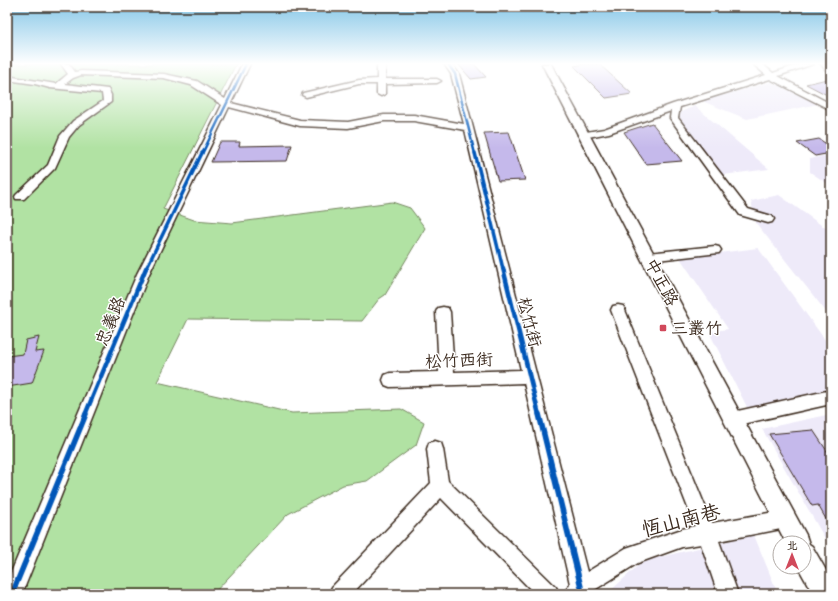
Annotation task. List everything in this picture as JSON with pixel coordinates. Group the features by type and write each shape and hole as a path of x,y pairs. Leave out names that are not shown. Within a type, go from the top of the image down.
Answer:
{"main road":[{"name":"中正路","path":"561,92 794,535"},
{"path":"812,569 826,594"}],"street":[{"path":"20,197 52,166 65,136 76,123 107,102 107,95 105,92"},
{"path":"208,92 226,104 311,124 348,125 384,118 408,118 469,128"},
{"name":"忠義路","path":"12,594 143,274 232,92"},
{"path":"306,95 322,92"},
{"name":"松竹街","path":"460,92 530,376 578,591"},
{"path":"583,135 606,131 676,106 723,92"},
{"path":"802,92 831,107"},
{"path":"676,106 674,118 744,212 768,219"},
{"path":"648,257 715,250"},
{"path":"618,310 707,534 728,594"},
{"path":"443,312 447,378"},
{"name":"松竹西街","path":"390,380 530,376"},
{"path":"733,419 831,397"},
{"path":"435,449 440,486 447,491 549,594"},
{"path":"339,594 440,486"},
{"name":"恆山南巷","path":"578,591 633,555 682,538 786,519"}],"shaded area":[{"path":"735,92 792,92 818,104 747,119 702,101"},
{"path":"695,106 769,169 723,175 679,119 681,112"},
{"path":"831,154 831,186 810,172 810,159"},
{"path":"779,195 831,232 831,318 756,223 751,201"},
{"path":"758,248 831,348 831,389 748,409 709,332 728,329 680,258"},
{"path":"831,414 831,549 762,429"},
{"path":"754,535 778,594 607,594 643,561"}],"green space":[{"path":"7,92 222,92 163,209 194,220 232,223 392,202 410,208 425,228 385,295 379,299 362,321 188,319 157,382 292,413 401,409 424,422 416,445 367,481 343,485 288,514 213,594 7,594"}],"building":[{"path":"600,92 630,92 632,94 606,98"},
{"path":"821,92 831,92 831,97"},
{"path":"652,123 682,161 646,164 624,132"},
{"path":"509,132 525,180 498,181 484,133"},
{"path":"819,139 831,147 831,153 815,156 797,143"},
{"path":"220,142 240,142 239,146 292,145 287,161 211,162"},
{"path":"39,337 35,352 44,351 32,383 7,387 7,356 23,354 26,340"},
{"path":"813,430 831,457 831,528 818,505 812,506 769,434"}],"cycle path":[{"path":"12,594 143,274 232,92"},
{"path":"460,92 581,587"}],"place":[{"name":"三叢竹","path":"663,328"}]}
